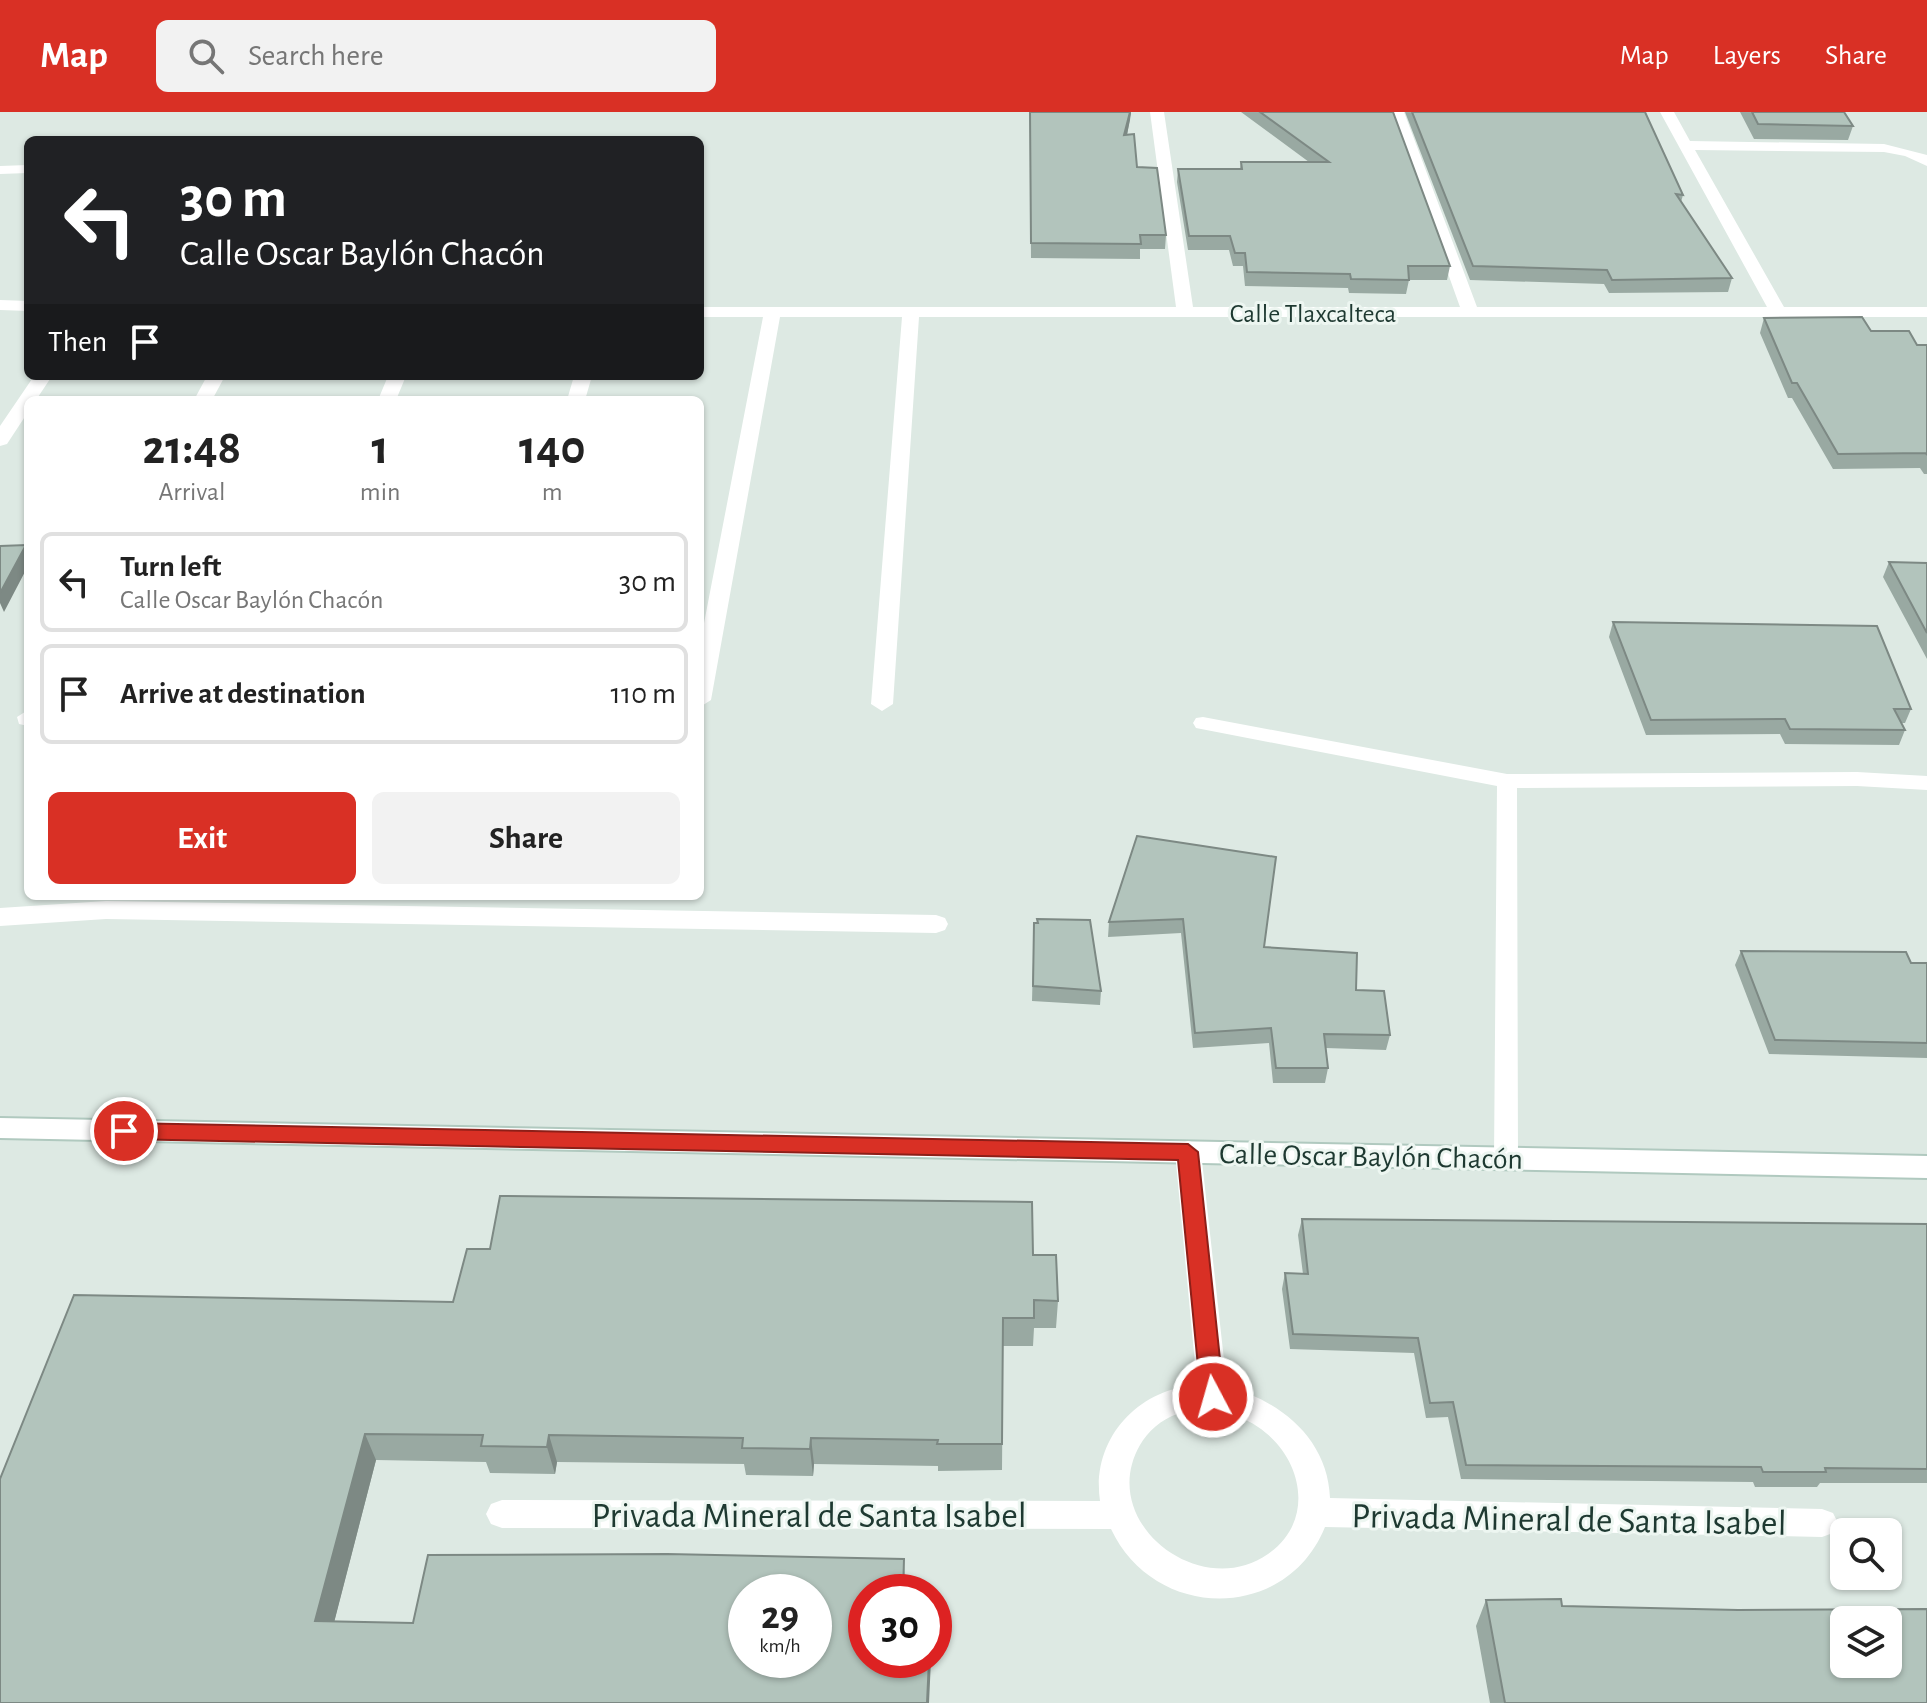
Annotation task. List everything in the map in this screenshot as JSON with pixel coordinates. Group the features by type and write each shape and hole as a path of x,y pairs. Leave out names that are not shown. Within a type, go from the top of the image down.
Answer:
{"street":[{"path":"1157,112 1185,313"},
{"path":"1397,112 1470,312"},
{"path":"1667,112 1778,312"},
{"path":"1687,145 1884,148 1909,152 1927,161"},
{"path":"0,305 24,306"},
{"name":"Calle Tlaxcalteca","path":"704,312 1927,312"},
{"path":"704,678 772,312"},
{"path":"882,704 911,313"},
{"path":"0,440 24,404"},
{"path":"0,917 106,910 936,924"},
{"name":"Calle Oscar Baylón Chacón","path":"0,1128 1927,1167"},
{"path":"1188,1152 1213,1397"},
{"path":"1213,1397 1255,1409 1290,1435 1312,1471 1316,1512 1299,1549 1267,1575 1224,1586 1179,1577 1140,1551 1117,1515 1110,1479 1120,1445 1142,1417 1175,1401 1213,1397"},
{"name":"Privada Mineral de Santa Isabel","path":"1316,1512 1822,1523"},
{"name":"Privada Mineral de Santa Isabel","path":"502,1514 1117,1515"}],"lane":[{"path":"0,170 24,169"},
{"path":"1203,723 1507,781 1857,779 1927,783"},
{"path":"1506,1159 1507,781"}],"building":[{"path":"1030,112 1130,112 1124,135 1134,134 1137,167 1157,168 1166,235 1140,235 1141,244 1031,243"},
{"path":"1260,112 1393,112 1450,266 1408,266 1409,280 1351,279 1350,274 1247,272 1245,253 1235,253 1230,236 1189,236 1178,169 1242,169 1241,162 1329,162"},
{"path":"1412,112 1645,112 1683,195 1676,194 1732,278 1612,280 1607,270 1473,266"},
{"path":"1752,112 1844,112 1853,126 1758,124"},
{"path":"1862,317 1871,331 1909,331 1917,345 1927,345 1927,455 1838,454 1797,383 1792,383 1764,318"},
{"path":"24,545 0,593 0,546"},
{"path":"1889,562 1927,563 1927,633"},
{"path":"1613,622 1877,626 1911,709 1894,709 1905,730 1790,729 1785,719 1651,720"},
{"path":"1137,836 1276,857 1264,947 1357,953 1356,990 1384,991 1390,1035 1324,1034 1328,1068 1276,1068 1271,1028 1195,1033 1183,919 1109,922"},
{"path":"1037,919 1090,920 1101,991 1033,986 1034,923 1038,923"},
{"path":"1741,951 1906,952 1911,963 1927,963 1927,1043 1775,1040"},
{"path":"500,1196 1032,1202 1033,1255 1056,1255 1058,1301 1034,1300 1034,1318 1003,1318 1002,1444 811,1438 810,1449 742,1448 743,1438 549,1435 547,1447 481,1446 483,1435 365,1434 315,1621 413,1623 428,1555 667,1554 904,1559 904,1574 848,1574 848,1678 928,1678 927,1703 0,1703 0,1479 74,1295 453,1302 467,1249 490,1249"},
{"path":"1302,1219 1927,1224 1927,1469 1825,1468 1826,1472 1763,1472 1761,1467 1466,1465 1453,1402 1430,1403 1418,1338 1293,1334 1285,1273 1308,1274"},
{"path":"1561,1599 1562,1606 1830,1610 1830,1678 1902,1678 1902,1609 1927,1609 1927,1703 1505,1703 1486,1600"}],"route":[{"path":"124,1131 1188,1152 1213,1397"}]}
